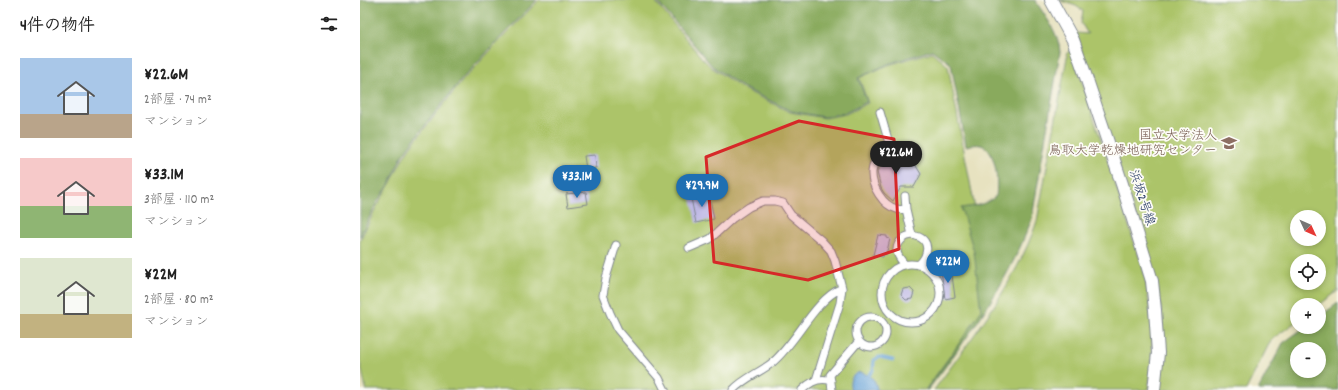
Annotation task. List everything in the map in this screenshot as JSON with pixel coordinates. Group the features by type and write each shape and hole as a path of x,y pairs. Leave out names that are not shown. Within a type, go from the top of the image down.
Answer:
{"street":[{"name":"浜坂2号線","path":"1051,0 1073,40 1122,184 1152,281 1156,310 1158,353 1154,390"},
{"path":"880,112 889,143 876,160 872,172 873,183 879,194 888,205 897,209 906,209"},
{"path":"905,196 906,209 912,235"},
{"path":"689,248 710,239 749,207 763,201 779,201 783,203 791,215 822,241 831,251 836,261 842,288 840,303 816,380"},
{"path":"905,265 899,257 898,247 903,239 912,235 920,237 927,247 926,255 918,265"},
{"path":"616,246 606,278 603,295 618,330 659,378 665,390"},
{"path":"905,265 918,265 929,270 937,280 940,292 938,305 935,310 925,319 912,322 900,320 890,312 883,299 884,284 892,272 898,267 905,265"},
{"path":"733,390 773,362 786,349 830,294 842,288"},
{"path":"881,320 890,312"},
{"path":"872,317 881,320 886,329 886,334 881,343 872,347 860,341 857,337 857,327 863,319 872,317"},
{"path":"832,390 830,375 860,341"},
{"path":"802,390 816,380 826,379 831,381"}],"highlighted area":[{"path":"799,121 894,139 899,249 808,280 714,262 706,157"}],"green space":[{"path":"360,0 537,0 462,79 409,146 402,156 389,185 377,202 360,237"},
{"path":"539,0 654,0 711,67 743,89 790,112 825,118 846,114 868,103 859,78 888,65 932,52 948,66 981,240 989,297 977,319 925,390 366,390 360,361 360,240 379,202 410,147 463,80"},
{"path":"656,0 1035,0 1054,31 1060,52 1032,218 1023,242 1000,287 958,350 928,390 926,390 981,311 974,252 961,208 980,205 992,199 996,196 997,190 995,168 990,153 981,145 966,146 951,64 932,50 888,64 858,78 867,102 845,113 824,117 791,111 744,88 712,66"},
{"name":"国立大学法人 鳥取大学乾燥地研究センター","path":"1059,0 1338,0 1338,291 1326,300 1326,298 1290,298 1290,326 1271,340 1246,390 1159,390 1163,354 1162,315 1157,284 1076,33 1088,34 1081,23 1083,11 1076,6"},
{"path":"1071,50 1144,272 1152,335 1152,364 1148,390 934,390 992,309 1028,244 1037,221 1067,57 1066,54"},
{"path":"1338,303 1338,390 1258,390 1283,343 1295,334 1326,334 1326,312"}],"water":[{"path":"860,372 874,380 877,390 851,390 850,381 852,377"}],"building":[{"path":"891,148 900,162 913,161 921,174 914,187 901,187 893,201 881,188 877,172 882,159"},
{"path":"595,155 596,168 586,169 584,156"},
{"path":"586,192 588,204 568,207 566,194"},
{"path":"709,194 714,219 696,223 691,198"},
{"path":"878,235 887,236 887,238 890,239 886,255 884,254 883,257 873,255"},
{"path":"943,256 945,268 930,270 929,258"},
{"path":"951,268 955,297 945,299 941,270"},
{"path":"910,288 914,292 912,299 906,300 901,295 903,289"}],"waterway":[{"path":"867,378 873,370 874,360 879,357 893,360"}],"place":[{"name":"国立大学法人 鳥取大学乾燥地研究センター","path":"1229,143"}]}
